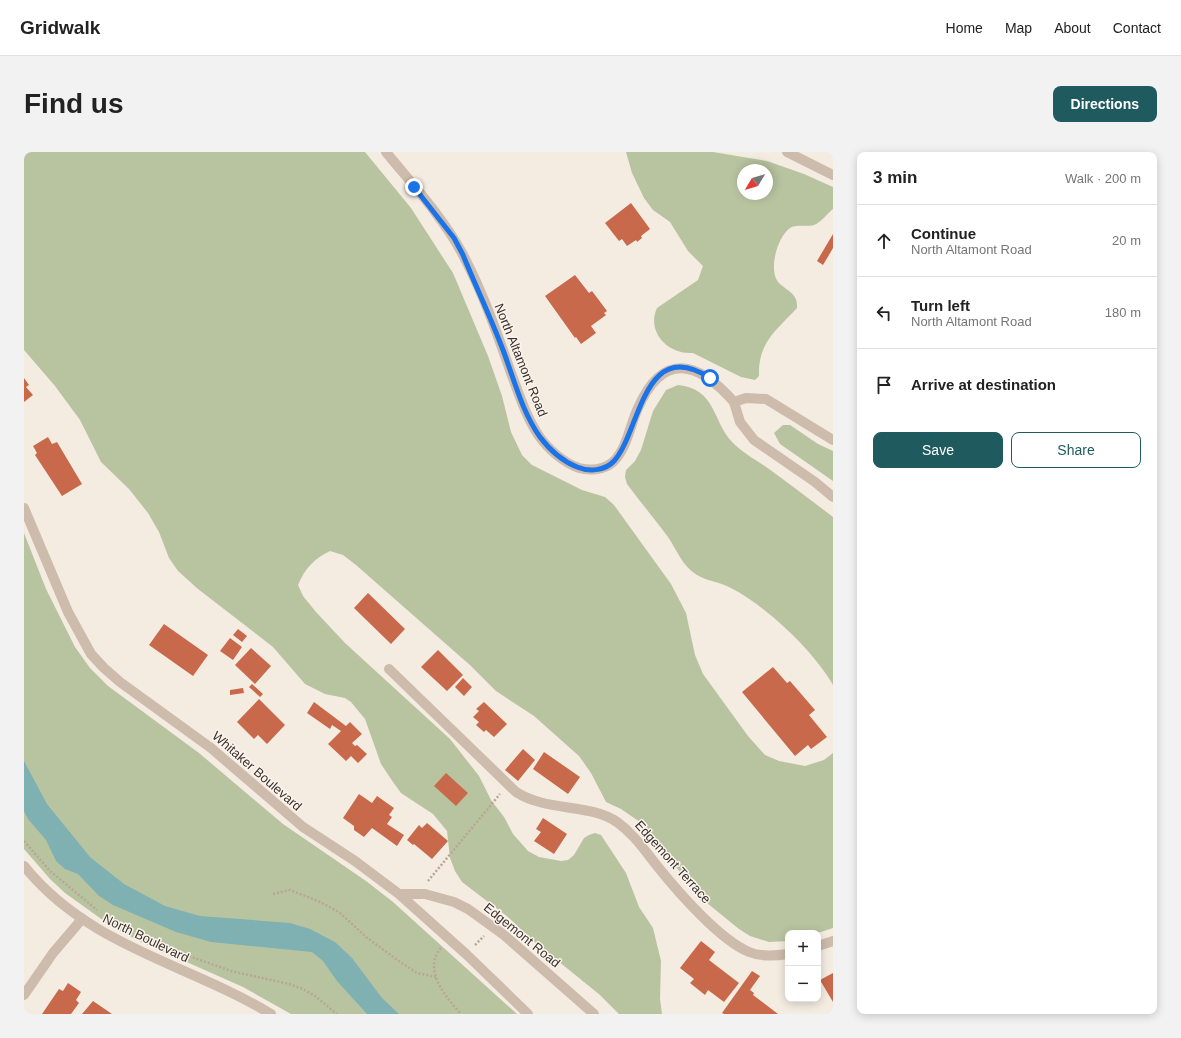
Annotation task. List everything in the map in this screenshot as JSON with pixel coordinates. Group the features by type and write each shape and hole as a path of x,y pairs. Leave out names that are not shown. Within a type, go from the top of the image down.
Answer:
{"street":[{"name":"North Altamont Road","path":"386,152 454,238 481,295 531,422 550,449 565,461 578,468 590,470 600,469 614,461 620,453 638,407 649,388 668,370 678,368 699,372 717,384 734,402"},
{"path":"787,152 833,175"},
{"path":"833,440 766,398 746,398 734,402 740,422 754,440 815,482 833,497"},
{"name":"Whitaker Boulevard","path":"24,508 68,612 92,654 104,668 120,682 211,748 303,827 355,861 399,894 466,954 528,1014"},
{"name":"Edgemont Terrace","path":"389,669 516,792 539,803 600,814 616,822 631,834 664,875 693,906 736,945 749,952 762,955 785,954"},
{"name":"North Boulevard","path":"24,866 46,889 82,919 124,945 224,989 271,1014"},
{"name":"Edgemont Road","path":"399,894 425,894 454,902 468,909 504,935 594,1014"},
{"path":"24,995 53,954 82,919"},
{"path":"821,945 833,941"}],"path":[{"path":"428,881 504,789"},
{"path":"24,841 50,871 67,887 102,913"},
{"path":"273,894 290,890 318,900 340,912 366,937 417,973 436,977"},
{"path":"472,948 488,931"},
{"path":"443,946 437,954 434,963 436,977 450,1000 461,1014"},
{"path":"186,955 231,971 289,984 303,989 315,996 337,1014"}],"green space":[{"path":"24,152 365,152 411,208 453,273 488,356 502,396 511,432 522,455 532,465 582,490 605,497 614,505 671,584 686,613 695,655 703,674 748,736 765,755 779,761 805,766 824,760 833,753 833,928 821,932 821,930 785,930 785,941 769,942 750,936 739,929 707,903 690,885 643,824 621,809 606,802 591,773 579,756 534,716 496,691 471,666 343,555 330,551 319,557 307,569 298,585 303,596 345,643 450,739 479,776 491,800 504,817 513,834 528,851 539,857 561,861 568,860 574,855 584,838 595,833 601,835 626,873 639,907 653,928 661,961 660,999 662,1014 619,1014 600,995 531,939 508,917 462,882 455,871 450,858 447,831 433,814 401,793 381,764 365,719 351,702 345,698 325,694 305,684 273,647 198,589 178,571 169,558 159,532 148,513 129,489 101,462 80,420 55,386 24,350"},
{"path":"626,152 713,152 767,161 804,174 833,187 833,209 814,225 795,226 790,228 781,239 775,255 774,272 776,279 780,284 790,291 796,299 797,308 775,331 765,346 759,364 759,376 755,380 741,377 693,353 684,353 675,350 668,346 657,333 654,325 654,317 657,308 698,280 703,266 688,251 670,222 653,210 644,198 632,173"},
{"path":"678,385 700,392 712,407 725,433 736,446 833,517 833,685 825,672 802,644 774,618 745,596 727,586 697,575 687,567 668,537 627,484 625,477 626,470 635,461 641,450 653,411 666,390"},
{"path":"783,425 790,425 818,444 833,451 833,481 780,444 774,433"},
{"path":"24,533 46,589 75,647 90,668 108,686 199,753 283,824 366,881 393,902 517,1014 291,1014 243,987 137,940 111,926 65,893 50,879 24,849"}],"water":[{"path":"24,761 47,804 90,857 124,884 165,906 200,916 290,923 310,929 335,942 352,958 382,998 399,1014 367,1014 337,981 323,961 312,952 211,942 176,932 113,905 99,896 78,874 65,869 56,861 46,840 28,819 24,811"}],"building":[{"path":"631,203 650,229 641,236 642,238 637,242 636,240 627,246 622,239 619,241 605,223"},
{"path":"833,234 833,248 823,265 817,261"},
{"path":"575,275 589,293 592,291 607,311 604,313 606,315 591,326 596,333 581,344 545,296"},
{"path":"24,378 29,385 26,387 33,395 24,402"},
{"path":"48,437 52,444 57,442 82,484 62,496 35,455 37,453 33,446"},
{"path":"368,593 405,629 391,644 354,608"},
{"path":"164,624 208,655 193,676 149,645"},
{"path":"238,629 247,636 242,642 233,635"},
{"path":"230,638 242,647 233,660 220,651"},
{"path":"251,648 271,666 255,684 235,665"},
{"path":"438,650 463,675 447,691 421,667"},
{"path":"773,667 787,683 790,681 815,710 809,715 827,737 811,749 808,745 795,756 742,692"},
{"path":"463,678 472,687 464,696 455,687"},
{"path":"252,684 263,694 260,697 249,687"},
{"path":"243,688 244,693 230,695 230,690"},
{"path":"259,699 285,725 267,744 258,735 254,739 237,722"},
{"path":"314,702 346,726 350,722 362,734 352,743 355,746 357,745 367,754 358,763 351,756 346,761 328,744 341,731 332,725 330,729 307,713"},
{"path":"484,702 507,724 494,737 486,730 484,732 476,725 479,722 473,717 479,711 476,709"},
{"path":"523,749 535,760 518,781 505,770"},
{"path":"544,752 580,777 568,794 533,769"},
{"path":"446,773 468,793 456,806 434,786"},
{"path":"359,794 372,803 377,796 394,808 389,815 392,817 387,824 404,835 397,846 372,828 364,837 354,830 354,826 343,818"},
{"path":"543,818 567,834 554,854 534,841 541,832 536,829"},
{"path":"427,823 448,841 432,859 407,840 419,825 422,828"},
{"path":"701,941 715,952 709,960 739,983 724,1002 708,990 705,995 690,983 694,979 680,968"},
{"path":"752,971 760,976 750,990 754,993 753,995 778,1014 722,1013"},
{"path":"833,973 833,1002 821,982 821,979"},
{"path":"68,983 81,992 76,1000 79,1003 71,1014 42,1014 59,989 63,991"},
{"path":"93,1001 112,1014 82,1014"}],"route":[{"path":"414,187 454,238 463,255 481,295 531,422 539,436 550,449 565,461 578,468 590,470 608,466 614,461 620,453 638,407 649,388 668,370 688,368 710,378"}]}
